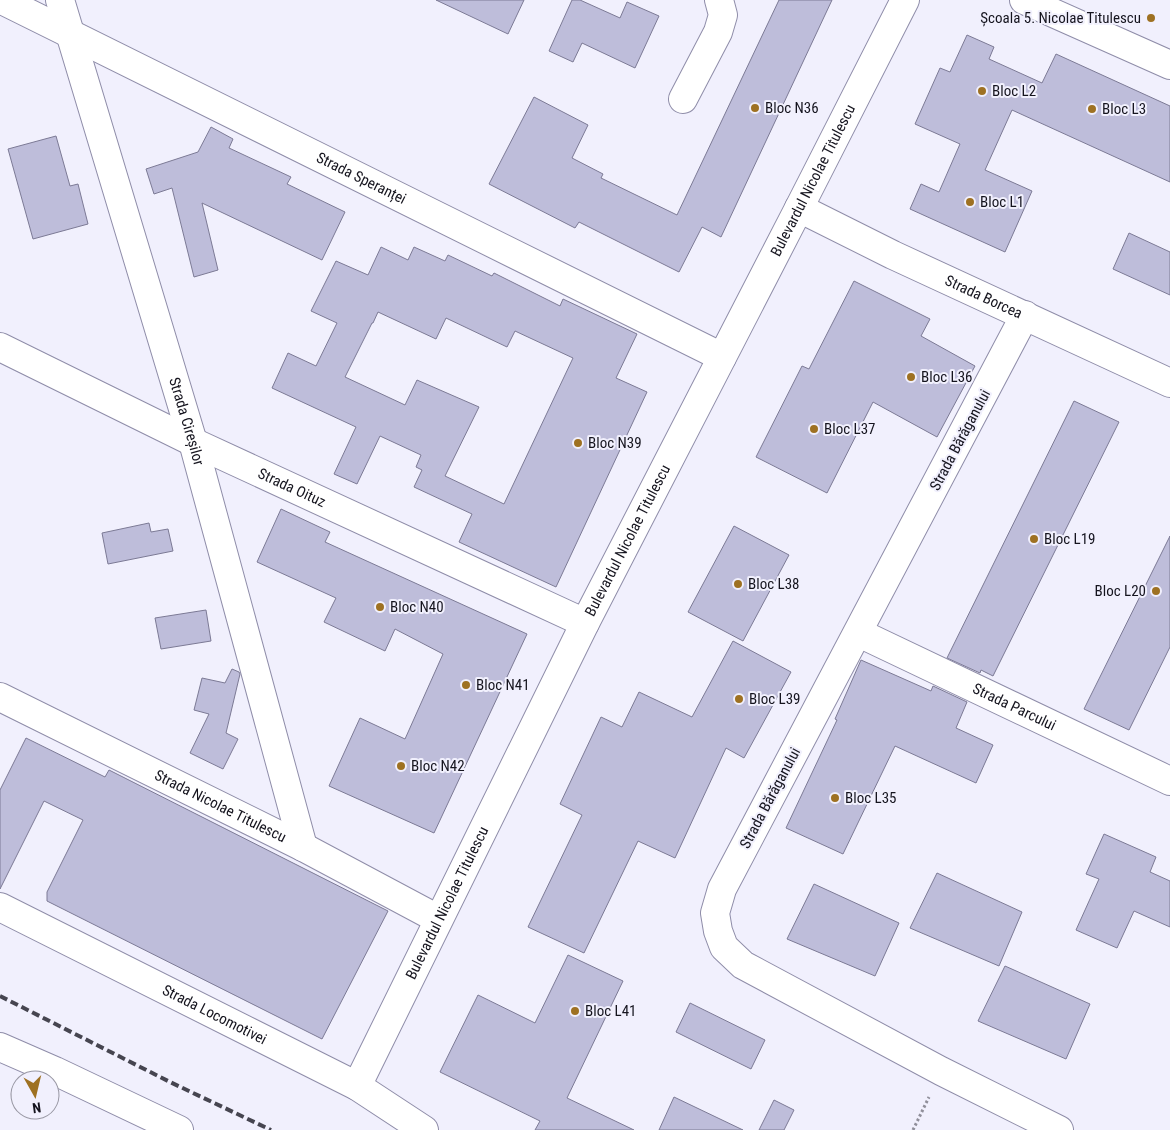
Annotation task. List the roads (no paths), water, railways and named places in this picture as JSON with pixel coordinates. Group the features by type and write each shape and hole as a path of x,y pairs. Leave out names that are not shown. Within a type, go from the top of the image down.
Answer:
{"street":[{"name":"Strada Speranței","path":"2,0 722,357"},
{"name":"Strada Cireșilor","path":"60,0 193,442 303,847"},
{"path":"683,99 718,32 723,15 719,0"},
{"name":"Bulevardul Nicolae Titulescu","path":"357,1086 585,623 905,0"},
{"path":"1024,0 1170,65"},
{"name":"Strada Borcea","path":"799,208 1170,383"},
{"name":"Strada Bărăganului","path":"1026,316 722,890 716,913 718,931 724,947 743,965 941,1072 1059,1130"},
{"name":"Strada Oituz","path":"0,347 193,442 585,623"},
{"name":"Strada Parcului","path":"859,633 1170,781"},
{"name":"Strada Nicolae Titulescu","path":"0,697 303,847 438,919"},
{"name":"Strada Locomotivei","path":"0,908 357,1086 424,1130"},
{"path":"0,1047 179,1130"}],"railway":[{"path":"0,996 170,1082 271,1130"}],"place":[{"name":"Școala 5. Nicolae Titulescu","path":"1151,18"},
{"name":"Bloc L2","path":"982,91"},
{"name":"Bloc N36","path":"755,108"},
{"name":"Bloc L3","path":"1092,109"},
{"name":"Bloc L1","path":"970,202"},
{"name":"Bloc L36","path":"911,377"},
{"name":"Bloc L37","path":"814,429"},
{"name":"Bloc N39","path":"578,443"},
{"name":"Bloc L19","path":"1034,539"},
{"name":"Bloc L38","path":"738,584"},
{"name":"Bloc L20","path":"1156,591"},
{"name":"Bloc N40","path":"380,607"},
{"name":"Bloc N41","path":"466,685"},
{"name":"Bloc L39","path":"739,699"},
{"name":"Bloc N42","path":"401,766"},
{"name":"Bloc L35","path":"835,798"},
{"name":"Bloc L41","path":"575,1011"}]}
